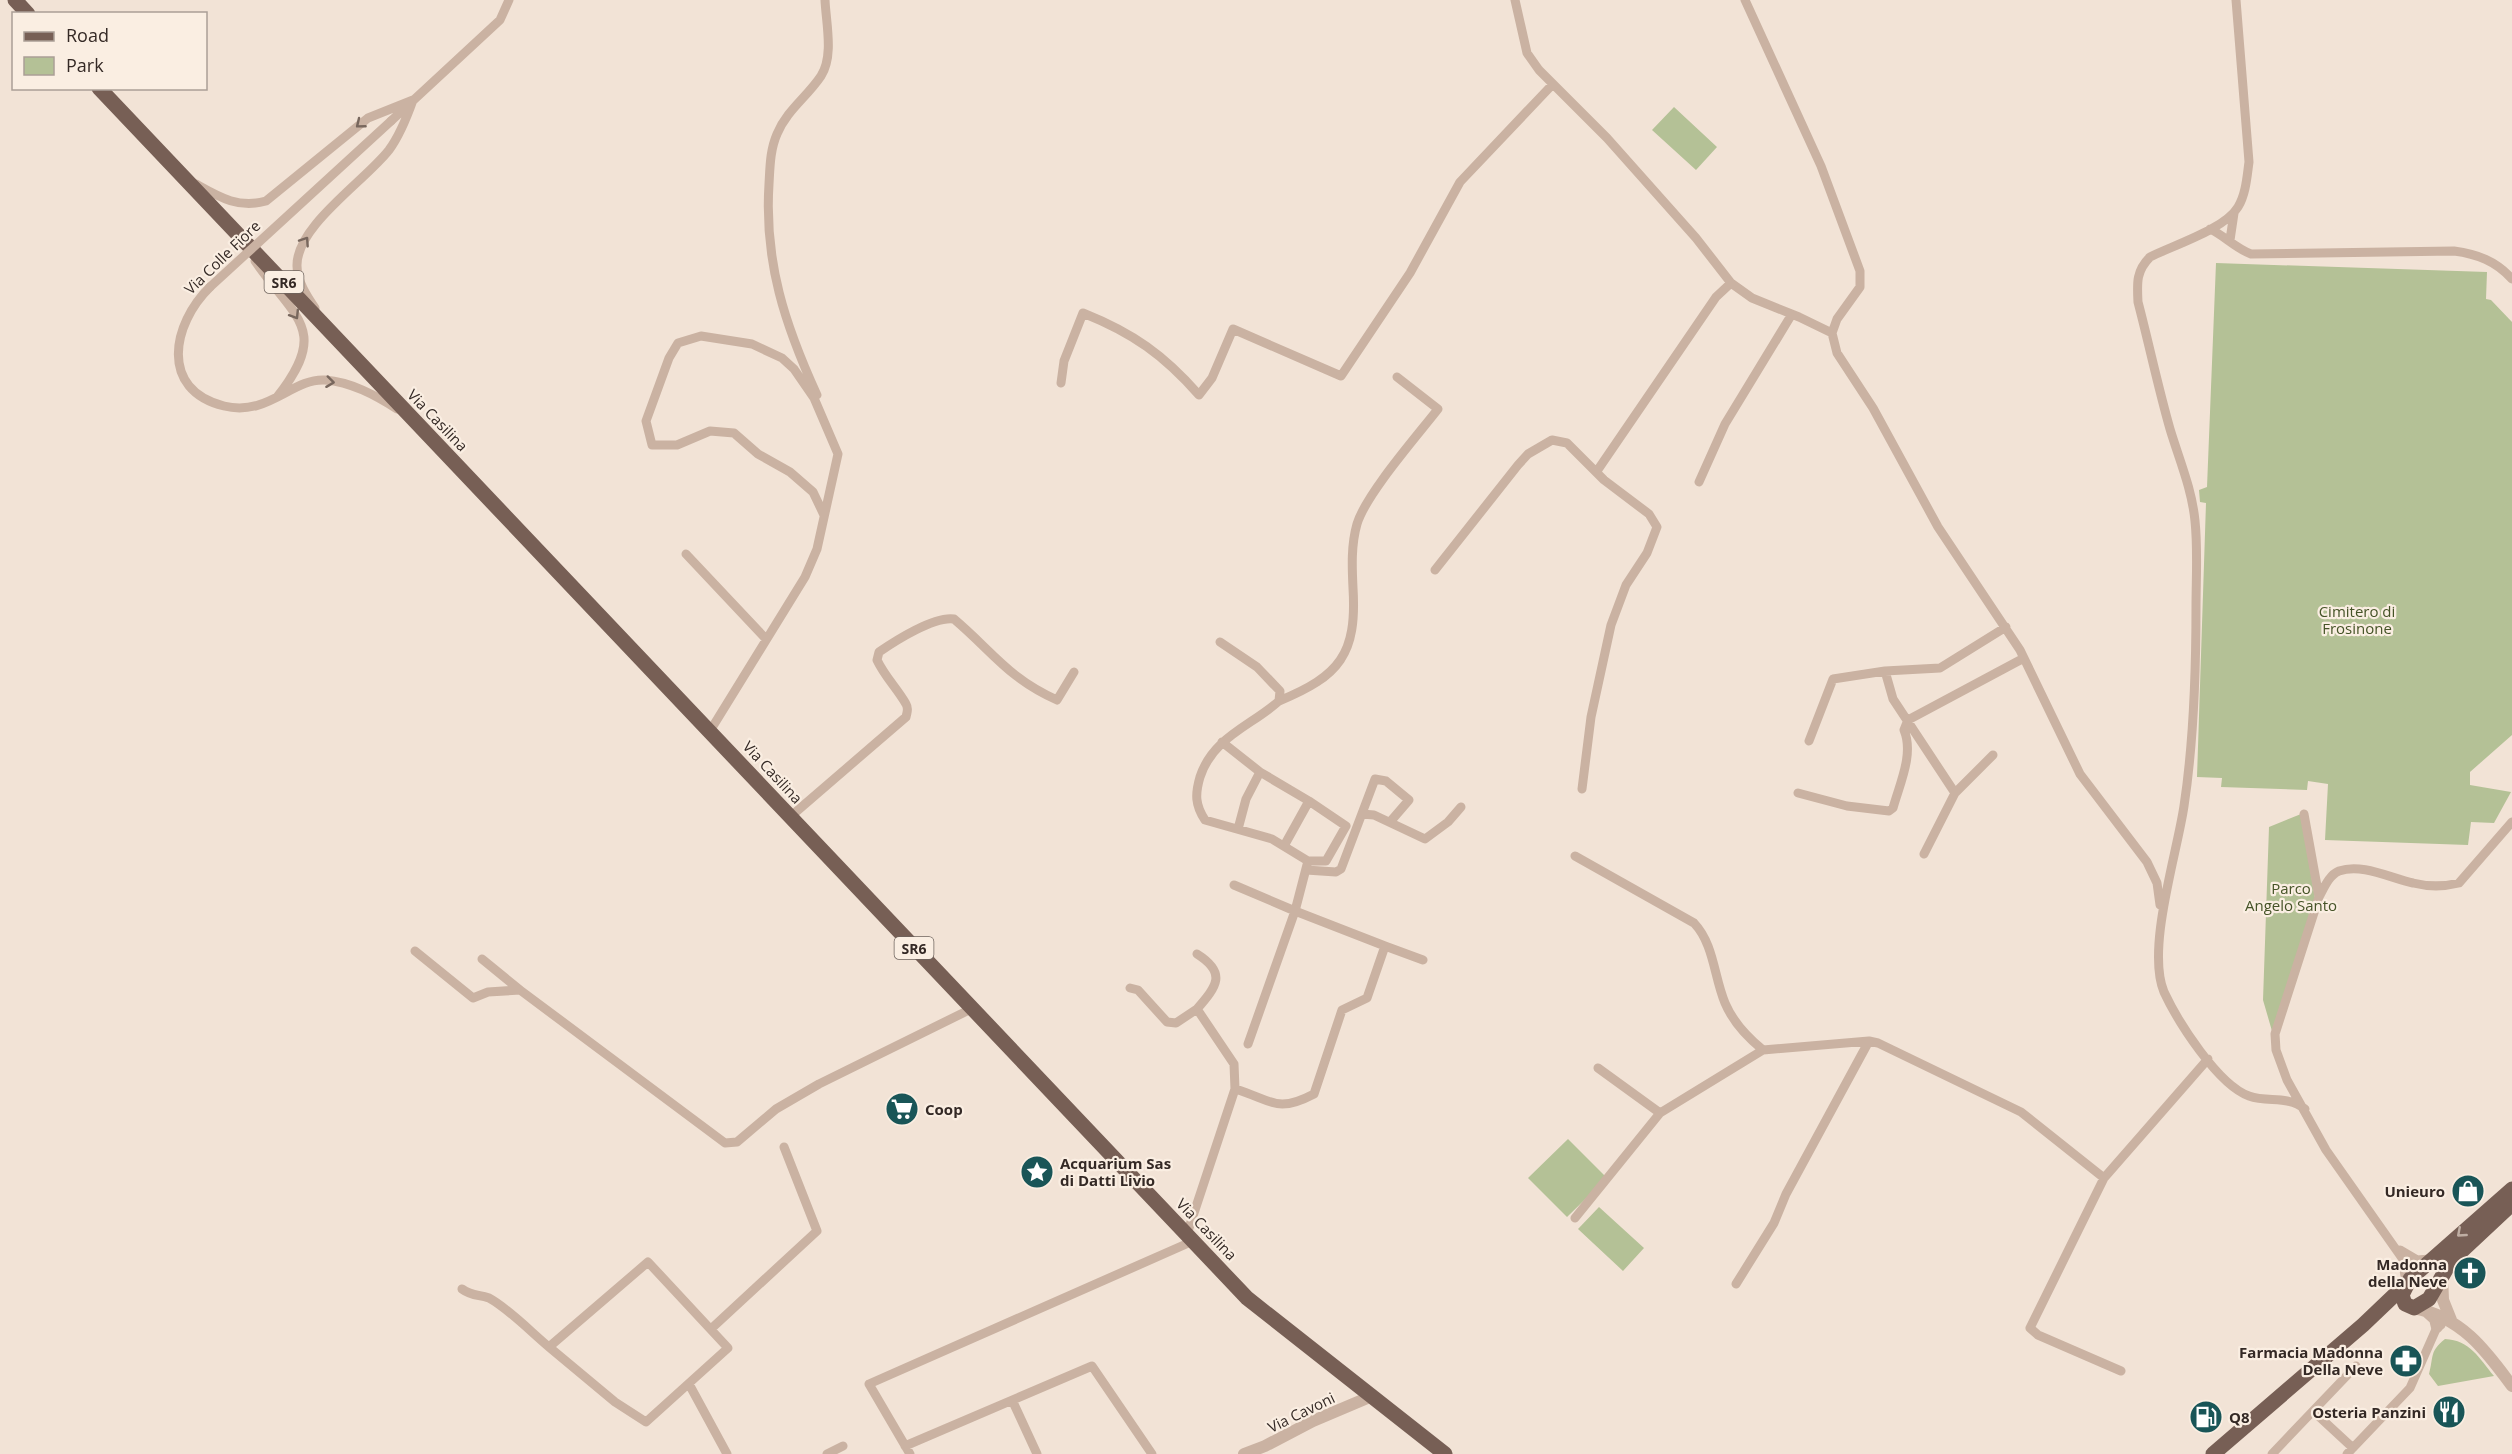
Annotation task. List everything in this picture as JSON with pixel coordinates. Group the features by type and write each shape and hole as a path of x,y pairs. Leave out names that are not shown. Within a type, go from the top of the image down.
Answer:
{"main road":[{"path":"15,0 26,12"},
{"name":"Via Casilina","path":"101,90 1247,1298 1441,1452"},
{"path":"2363,1325 2385,1312 2420,1309 2429,1299 2442,1274 2442,1256 2512,1189"},
{"path":"2213,1454 2363,1325 2406,1284 2512,1204"},
{"path":"2406,1284 2402,1299 2420,1309"}],"street":[{"name":"Via Colle Fiore","path":"414,420 381,399 333,382 314,381 276,399 248,408 223,406 201,396 192,388 184,375 177,344 182,326 196,300 500,21 509,0"},
{"path":"817,406 817,395 803,364 771,265 767,219 771,154 777,135 798,100 821,76 827,62 825,0"},
{"path":"1515,0 1527,53 1552,85 1607,138 1696,238 1731,283 1752,298 1832,333"},
{"path":"1745,0 1821,166 1860,272 1860,287 1837,319 1832,333 1837,353 1873,408 1938,528 2006,627 2024,658 2080,774 2147,862 2157,883 2162,918"},
{"path":"2230,240 2235,212 2246,184 2249,162 2236,0"},
{"path":"1061,383 1065,361 1083,313 1153,348 1199,395 1212,378 1233,329 1341,376 1405,280 1460,182 1552,85"},
{"path":"179,174 231,202 244,205 266,201 368,118 413,100"},
{"path":"329,331 297,274 299,250 320,221 389,150 404,123 413,100"},
{"path":"2235,212 2228,219 2210,229 2150,257 2140,267 2136,281 2138,302 2196,521 2196,676 2190,751 2184,805 2162,918 2158,973 2164,992 2196,1044 2241,1092 2261,1099 2290,1100 2305,1109"},
{"path":"2210,229 2230,240 2239,250 2251,254 2454,251 2476,254 2494,263 2512,279"},
{"path":"236,234 297,316 305,336 304,354 300,364 276,399"},
{"path":"1597,471 1716,297 1731,283"},
{"path":"1699,482 1725,424 1792,314"},
{"path":"710,731 805,577 817,549 825,514 838,454 817,406 794,369 782,358 752,344 701,336 678,343 661,379 646,421 652,445 677,445 710,431 734,433 758,454 790,472 813,492 825,514"},
{"path":"1390,822 1409,800 1386,781 1375,779 1341,869 1336,872 1307,865 1272,839 1205,820 1197,808 1196,791 1203,767 1222,742 1279,701 1322,678 1339,665 1347,652 1352,635 1353,541 1357,522 1405,451 1438,410 1397,377"},
{"path":"1435,570 1518,465 1544,444 1560,439 1567,443 1604,480 1649,514 1658,527 1647,553 1626,585 1611,625 1591,717 1582,789"},
{"path":"686,554 766,639"},
{"path":"790,817 906,717 908,711 906,704 889,683 877,660 879,652 921,628 947,618 954,619 1009,673 1033,689 1057,700 1074,672"},
{"path":"1809,741 1833,679 1885,671 1940,668 2006,627"},
{"path":"1220,642 1257,668 1280,691 1279,701"},
{"path":"1798,794 1847,806 1889,811 1893,808 1905,765 1909,742 1904,730 1908,720 2024,658"},
{"path":"1885,671 1893,699 1955,793"},
{"path":"1222,742 1260,772 1346,826 1331,856 1326,861 1307,865"},
{"path":"1924,854 1955,793 1993,754"},
{"path":"1238,829 1246,799 1260,772"},
{"path":"1284,846 1309,801"},
{"path":"1362,814 1374,815 1425,839 1448,822 1461,807"},
{"path":"2304,814 2319,897"},
{"path":"2406,1284 2405,1265 2395,1247 2326,1150 2287,1080 2276,1050 2275,1034 2319,897 2331,878 2338,872 2349,870 2381,873 2428,886 2459,884 2512,822"},
{"path":"1575,856 1694,923 1704,935 1724,1002 1743,1032 1763,1050"},
{"path":"1248,1044 1295,911 1307,865"},
{"path":"1234,885 1423,960"},
{"path":"1235,1089 1279,1106 1314,1094 1342,1010 1367,998 1385,946"},
{"path":"415,951 473,998 488,992 520,990"},
{"path":"1130,988 1138,990 1167,1022 1176,1023 1197,1009 1211,990 1216,971 1197,954"},
{"path":"482,959 725,1143 737,1142 776,1109 819,1084 972,1009"},
{"path":"1152,1454 1092,1366 908,1450 869,1384 1190,1238 1235,1089 1234,1064 1197,1009"},
{"path":"1736,1284 1774,1223 1786,1194 1869,1041"},
{"path":"1575,1218 1660,1113 1763,1050 1869,1041 1878,1042 2021,1112 2104,1178"},
{"path":"2121,1371 2038,1335 2030,1328 2104,1178 2208,1059"},
{"path":"1598,1068 1660,1113"},
{"path":"712,1328 817,1231 784,1147"},
{"path":"2395,1247 2417,1260 2442,1256"},
{"path":"462,1289 471,1295 486,1297 496,1304 615,1402 646,1422 728,1348 712,1328 648,1262 549,1347"},
{"path":"2442,1274 2443,1300 2451,1320"},
{"path":"2420,1309 2451,1320 2477,1343 2512,1386"},
{"path":"2313,1411 2350,1451 2410,1388 2437,1327 2435,1319 2420,1309"},
{"path":"2437,1327 2451,1320"},
{"path":"2272,1454 2356,1366"},
{"path":"689,1384 727,1454"},
{"name":"Via Cavoni","path":"1244,1454 1372,1396"},
{"path":"1013,1402 1037,1454"},
{"path":"827,1454 843,1446"}],"green space":[{"path":"1674,107 1717,147 1696,170 1652,130"},
{"name":"Cimitero di Frosinone","path":"2216,263 2487,272 2486,299 2491,300 2512,322 2512,735 2470,772 2470,785 2511,792 2494,823 2471,822 2468,845 2325,840 2328,784 2308,781 2307,790 2221,787 2222,778 2197,777 2206,503 2200,502 2199,490 2207,487"},
{"name":"Parco Angelo Santo","path":"2301,814 2315,898 2272,1031 2263,1000 2269,827"},
{"path":"1568,1139 1607,1178 1567,1217 1528,1178"},
{"path":"1599,1207 1644,1248 1623,1271 1578,1229"},
{"path":"2445,1339 2468,1346 2494,1376 2438,1386 2429,1374 2434,1351"}],"place":[{"name":"Coop","path":"902,1109"},
{"name":"Acquarium Sas di Datti Livio","path":"1037,1172"},
{"name":"Unieuro","path":"2468,1191"},
{"name":"Madonna della Neve","path":"2470,1273"},
{"name":"Farmacia Madonna Della Neve","path":"2406,1361"},
{"name":"Osteria Panzini","path":"2449,1412"},
{"name":"Q8","path":"2206,1417"}]}
